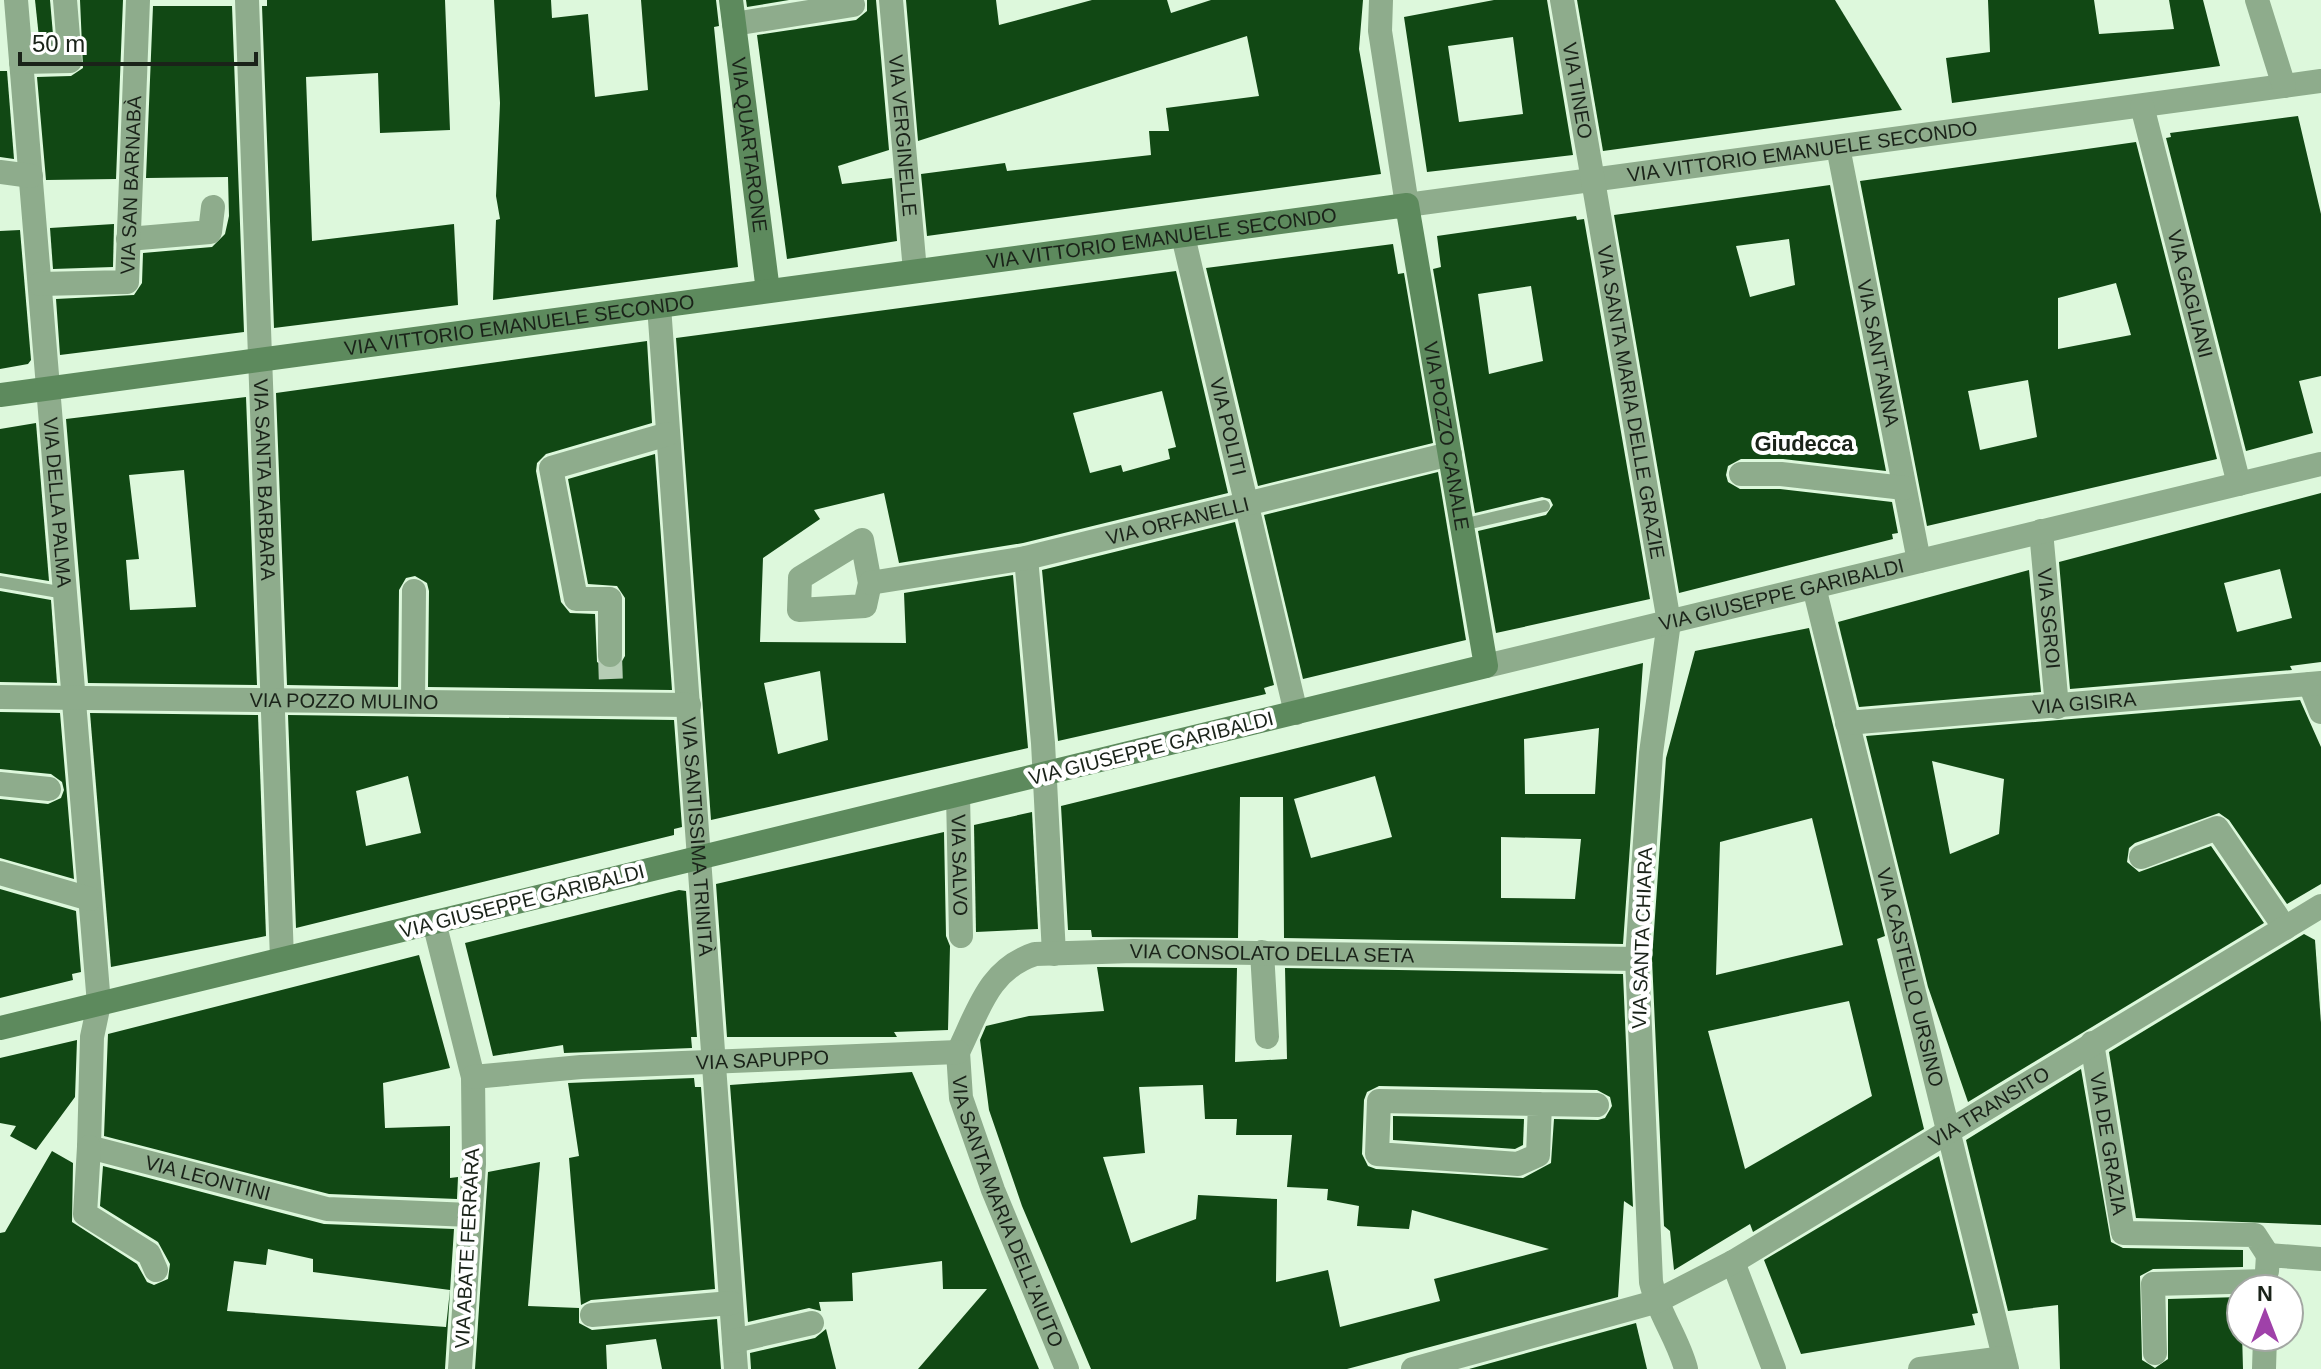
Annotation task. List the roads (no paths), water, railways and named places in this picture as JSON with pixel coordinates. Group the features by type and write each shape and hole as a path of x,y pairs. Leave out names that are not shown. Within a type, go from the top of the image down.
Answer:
{"main road":[{"name":"VIA QUARTARONE","path":"731,0 768,291"},
{"name":"VIA VITTORIO EMANUELE SECONDO","path":"0,395 1407,205"},
{"name":"VIA POZZO CANALE","path":"1407,205 1486,666"},
{"name":"VIA GIUSEPPE GARIBALDI","path":"0,1028 1486,666"}],"street":[{"path":"14,64 70,61 65,0"},
{"name":"VIA SAN BARNABÀ","path":"40,284 127,282 138,0"},
{"name":"VIA SANTA BARBARA","path":"247,0 282,959"},
{"name":"VIA VERGINELLE","path":"891,0 915,271"},
{"name":"VIA TINEO","path":"1562,0 1593,180"},
{"path":"2257,0 2284,86"},
{"path":"1384,1 1380,31 1407,205"},
{"path":"734,24 853,5"},
{"name":"VIA DELLA PALMA","path":"12,16 14,64 31,176 99,1004"},
{"name":"VIA VITTORIO EMANUELE SECONDO","path":"1407,205 2321,83"},
{"name":"VIA GAGLIANI","path":"2142,106 2239,484"},
{"name":"VIA SANT'ANNA","path":"1838,147 1919,561"},
{"path":"0,172 31,176"},
{"name":"VIA SANTA MARIA DELLE GRAZIE","path":"1593,180 1669,622"},
{"path":"128,239 210,232 213,207"},
{"name":"VIA POLITI","path":"1183,236 1296,713"},
{"name":"VIA SANTISSIMA TRINITÀ","path":"659,306 736,1369"},
{"path":"610,655 610,599 576,599 551,468 668,434"},
{"name":"VIA ORFANELLI","path":"870,583 1026,558 1450,454"},
{"name":"VIA GIUSEPPE GARIBALDI","path":"1486,666 2312,466"},
{"path":"1741,474 1781,474 1904,488"},
{"name":"VIA SGROI","path":"2041,531 2057,707"},
{"path":"1026,558 1045,774 1054,954"},
{"name":"VIA CASTELLO URSINO","path":"1814,587 2006,1363"},
{"path":"413,702 414,591"},
{"name":"VIA SANTA CHIARA","path":"1655,1302 1651,1282 1640,1105 1637,959 1651,753 1669,622"},
{"path":"2316,683 2321,712"},
{"name":"VIA GISIRA","path":"1847,723 2316,683"},
{"name":"VIA POZZO MULINO","path":"0,697 413,702 611,694 689,705"},
{"path":"0,784 49,789"},
{"name":"VIA SALVO","path":"958,795 961,936"},
{"path":"2141,857 2217,828 2285,928"},
{"path":"0,873 90,899"},
{"name":"VIA TRANSITO","path":"1413,1369 1655,1302 1733,1262 1948,1129 2321,906"},
{"path":"434,922 472,1070"},
{"path":"1262,952 1267,1037"},
{"name":"VIA CONSOLATO DELLA SETA","path":"958,1052 995,977 1020,959 1054,954 1262,952 1637,959"},
{"path":"99,1004 92,1037 85,1214 149,1254 156,1270"},
{"name":"VIA DE GRAZIA","path":"2092,1043 2123,1233 2255,1235 2268,1255"},
{"name":"VIA SAPUPPO","path":"472,1070 958,1052"},
{"name":"VIA SANTA MARIA DELL'AIUTO","path":"958,1052 961,1098 993,1190 1067,1369"},
{"name":"VIA ABATE FERRARA","path":"460,1369 474,1126 472,1070"},
{"path":"1540,1104 1538,1155 1518,1164 1377,1154 1379,1101 1597,1105"},
{"name":"VIA LEONTINI","path":"89,1147 327,1209 470,1215"},
{"path":"2267,1273 2268,1255 2321,1259"},
{"path":"1733,1262 1774,1369"},
{"path":"2155,1353 2153,1284 2225,1285"},
{"path":"1655,1302 1681,1349 1686,1369"},
{"path":"592,1315 731,1303"},
{"path":"734,1341 812,1323"},
{"path":"1920,1369 2006,1363"}],"lane":[{"path":"1462,525 1544,506"},
{"path":"0,582 65,593"}],"tunnel":[{"path":"610,655 611,685"}],"district":[{"name":"Giudecca","path":"1804,443"}]}
